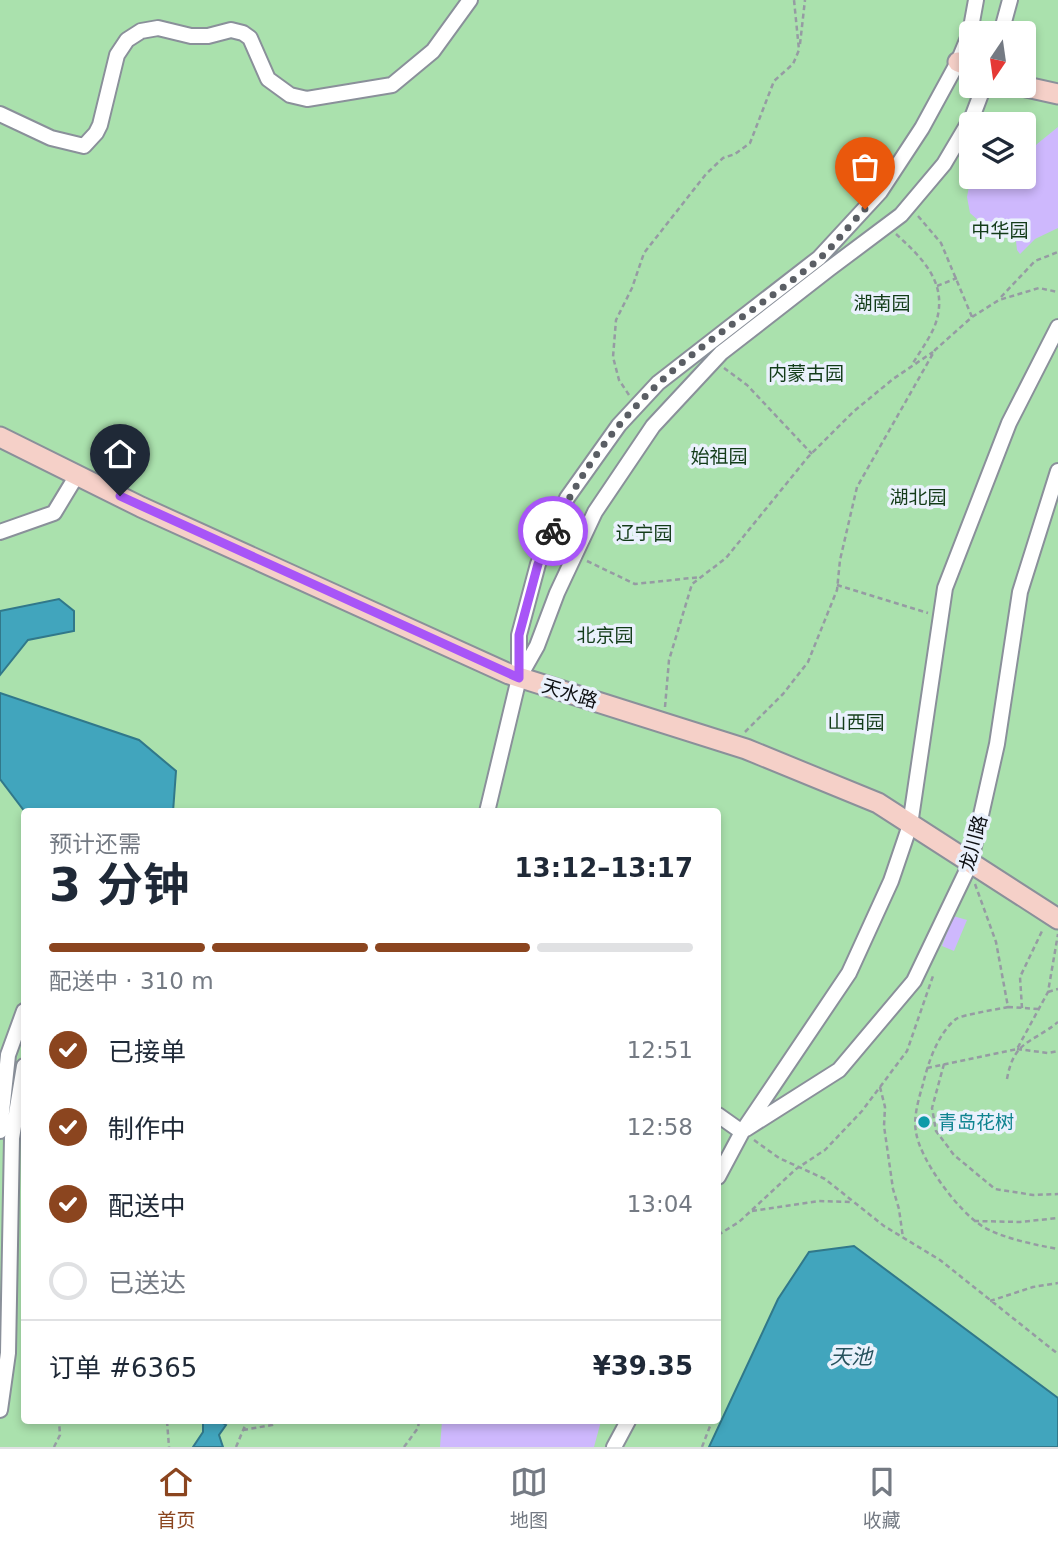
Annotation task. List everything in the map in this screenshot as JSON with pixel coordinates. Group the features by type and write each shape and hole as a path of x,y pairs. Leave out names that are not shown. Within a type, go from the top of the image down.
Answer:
{"street":[{"path":"0,114 51,138 84,146 100,125 117,55 127,40 141,31 158,28 191,36 208,36 231,30 243,33 250,38 268,79 290,95 307,99 392,85 433,51 470,0"},
{"path":"972,21 976,0"},
{"path":"1005,21 1010,0"},
{"path":"487,808 519,678 519,635 538,564 567,498 619,425 658,383 820,258 880,192 959,74"},
{"path":"1036,89 1058,94"},
{"path":"519,678 537,646 557,593 594,512 653,426 715,360 901,215 944,164 979,98"},
{"path":"721,1171 742,1132 849,973 891,881 910,825 946,588 1009,423 1058,327"},
{"name":"天水路","path":"0,437 154,513 519,678 734,745 878,803 1054,917"},
{"name":"龙川路","path":"742,1132 839,1070 914,981 970,864 997,744 1020,592 1058,471"},
{"path":"0,532 54,513 77,475"},
{"path":"0,1131 8,1055 21,1019"},
{"path":"0,1410 8,1353 12,1138 21,1084"},
{"path":"721,1117 742,1132"},
{"path":"614,1447 626,1424"}],"path":[{"path":"794,0 799,50"},
{"path":"636,407 620,380 613,357 616,320 632,288 644,253 706,174 723,158 735,154 750,143 774,81 793,64 799,50 805,0"},
{"path":"909,205 941,243 972,317"},
{"path":"887,225 933,273 939,302 937,321 912,366"},
{"path":"664,723 669,660 692,584 726,558 812,454 853,412 935,350 972,317 999,300 1035,261 1058,251"},
{"path":"936,286 957,278"},
{"path":"999,300 1039,288 1058,292"},
{"path":"734,745 783,694 808,662 837,585 857,487 935,350"},
{"path":"715,360 747,385 812,454"},
{"path":"574,556 635,584 701,577"},
{"path":"837,585 941,617"},
{"path":"970,864 979,900 996,942 1008,1007"},
{"path":"1022,1008 1020,976 1054,917"},
{"path":"1007,1079 1010,1063 1048,992 1058,934"},
{"path":"721,1233 738,1222 796,1170 825,1150 862,1111 907,1051 933,976 934,964 926,955"},
{"path":"1048,992 1058,989"},
{"path":"1039,1009 1008,1007 958,1017 943,1035 927,1068 918,1101 915,1131 926,1158 942,1185 966,1215 984,1228 1058,1250"},
{"path":"1017,1049 1058,1022"},
{"path":"927,1068 1017,1049 1048,1053 1058,1051"},
{"path":"944,1064 932,1108 936,1131 954,1155 995,1189 1033,1195 1058,1194"},
{"path":"880,1087 885,1107 884,1126 893,1189 900,1209 903,1238"},
{"path":"742,1132 779,1158 825,1179 884,1226 940,1260 1058,1354"},
{"path":"750,1211 819,1201 853,1202"},
{"path":"974,1220 1020,1222 1058,1218"},
{"path":"990,1301 1033,1287 1058,1283"},
{"path":"54,1447 60,1435 59,1424"},
{"path":"167,1424 169,1447"},
{"path":"236,1447 246,1424"},
{"path":"243,1430 273,1424"},
{"path":"404,1447 419,1424"},
{"path":"702,1447 711,1424"}],"green space":[{"path":"0,0 1058,0 1058,1447 0,1447"}],"water":[{"path":"59,599 74,611 74,631 28,640 0,675 0,611"},
{"path":"0,693 139,740 176,771 173,808 22,808 0,779"},
{"name":"天池","path":"854,1246 1058,1398 1058,1447 709,1447 778,1299 809,1252"},
{"path":"203,1424 226,1425 219,1435 223,1447 193,1447 203,1432"}],"building":[{"path":"1058,127 1058,228 1035,239 1020,254 1015,232 988,229 970,213 967,197 968,189 1036,189 1037,144"},
{"path":"953,916 967,920 954,951 942,946"},
{"path":"442,1424 600,1424 594,1447 440,1447"}],"way so far":[{"path":"553,531 567,498 619,425 658,383 820,258 865,209"}],"place":[{"name":"青岛花树","path":"924,1122"}],"route":[{"path":"120,496 519,678 519,635 538,564 553,531"}],"park label":[{"name":"中华园","path":"1000,230"},
{"name":"湖南园","path":"882,303"},
{"name":"内蒙古园","path":"806,373"},
{"name":"始祖园","path":"719,456"},
{"name":"湖北园","path":"918,497"},
{"name":"辽宁园","path":"644,533"},
{"name":"北京园","path":"605,635"},
{"name":"山西园","path":"856,722"}]}
